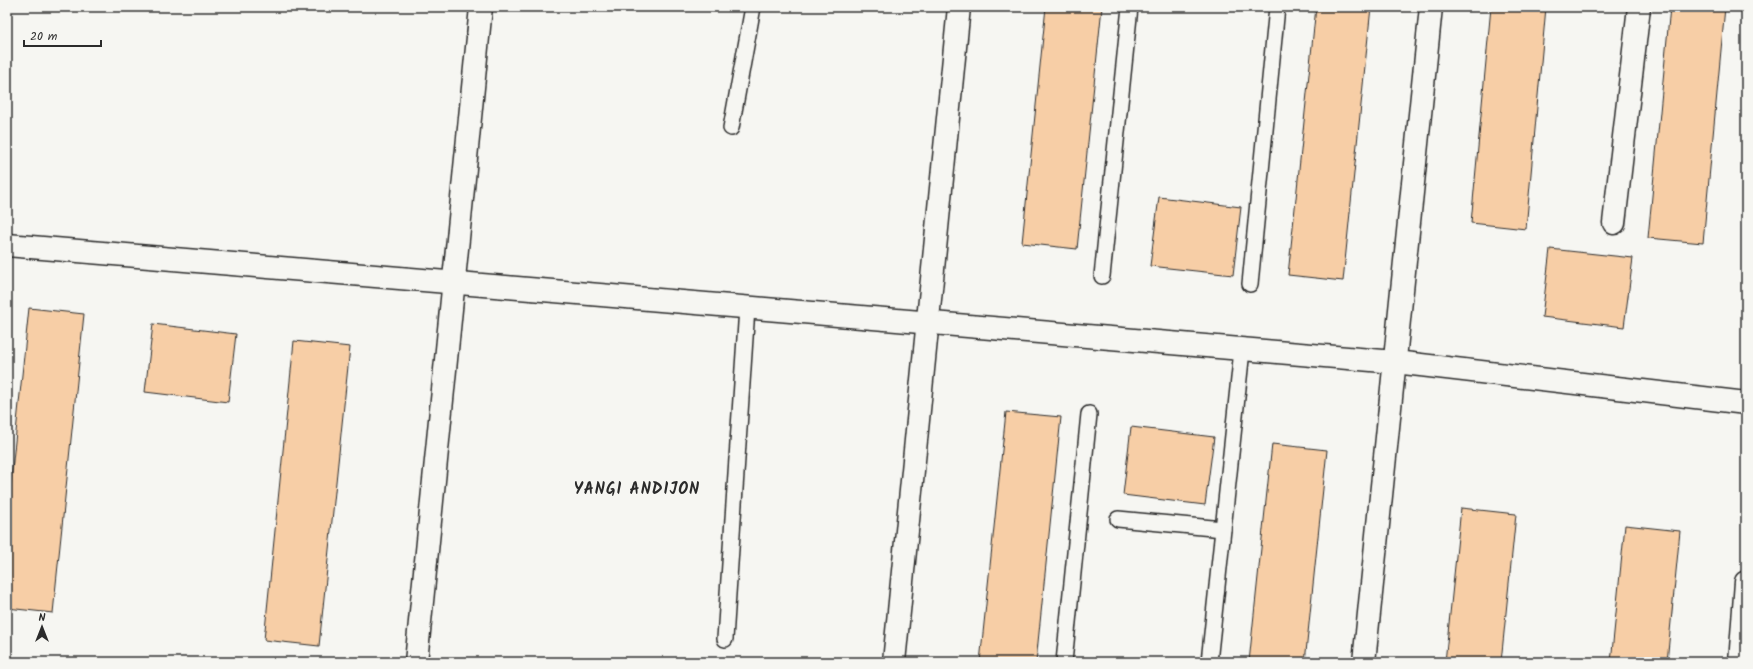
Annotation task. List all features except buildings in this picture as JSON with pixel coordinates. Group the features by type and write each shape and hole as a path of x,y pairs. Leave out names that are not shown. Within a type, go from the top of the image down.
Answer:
{"street":[{"path":"416,662 455,283 481,7"},
{"path":"894,662 959,7"},
{"path":"1364,662 1431,7"},
{"path":"1614,223 1639,7"},
{"path":"7,246 1395,362 1746,402"},
{"path":"1740,662 1746,582"}],"lane":[{"path":"731,128 753,7"},
{"path":"1102,276 1130,7"},
{"path":"1250,284 1277,7"},
{"path":"725,639 747,308"},
{"path":"1209,662 1242,350"},
{"path":"1064,662 1089,414"},
{"path":"1118,519 1223,529"}],"district":[{"name":"YANGI ANDIJON","path":"637,488"}]}
